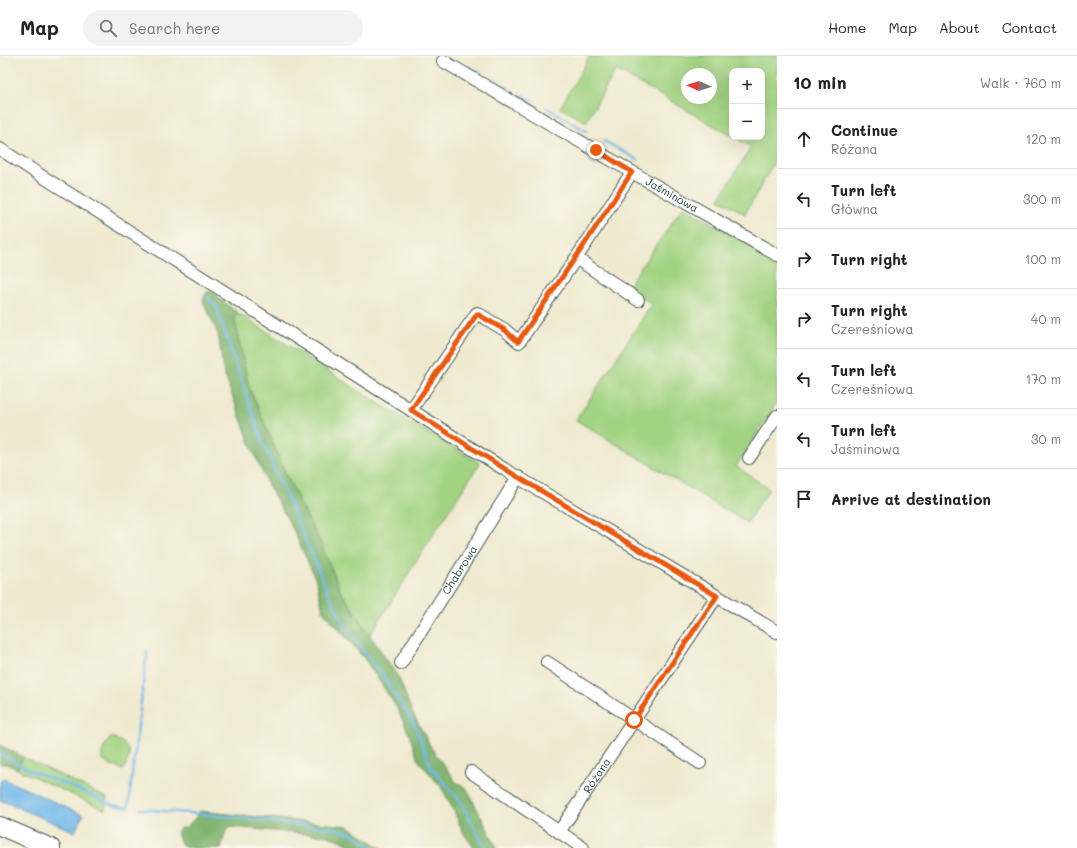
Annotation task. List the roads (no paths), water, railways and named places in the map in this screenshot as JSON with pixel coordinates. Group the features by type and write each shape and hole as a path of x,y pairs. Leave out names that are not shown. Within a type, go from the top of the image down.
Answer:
{"highway":[{"path":"0,826 51,848"}],"street":[{"name":"Jaśminowa","path":"443,61 777,255"},
{"path":"0,149 43,178 518,477 777,632"},
{"path":"411,410 477,314 505,330 518,342 576,258 632,172"},
{"path":"576,258 638,300"},
{"path":"749,458 777,416"},
{"name":"Chabrowa","path":"401,663 518,477"},
{"name":"Różana","path":"559,832 717,596"},
{"path":"547,662 700,763"},
{"path":"471,772 583,848"}],"water":[{"path":"4,779 83,815 75,832 0,800 0,781"}],"waterway":[{"path":"469,67 481,74"},
{"path":"494,80 508,88"},
{"path":"520,94 534,102"},
{"path":"547,108 586,131"},
{"path":"604,141 638,160"},
{"path":"207,297 216,306 262,441 329,595 345,627 383,676 415,726 431,767 461,802 485,848"},
{"path":"0,754 29,770 113,805 128,808 147,653"},
{"path":"140,809 234,817 343,830 356,836 373,848"}]}
